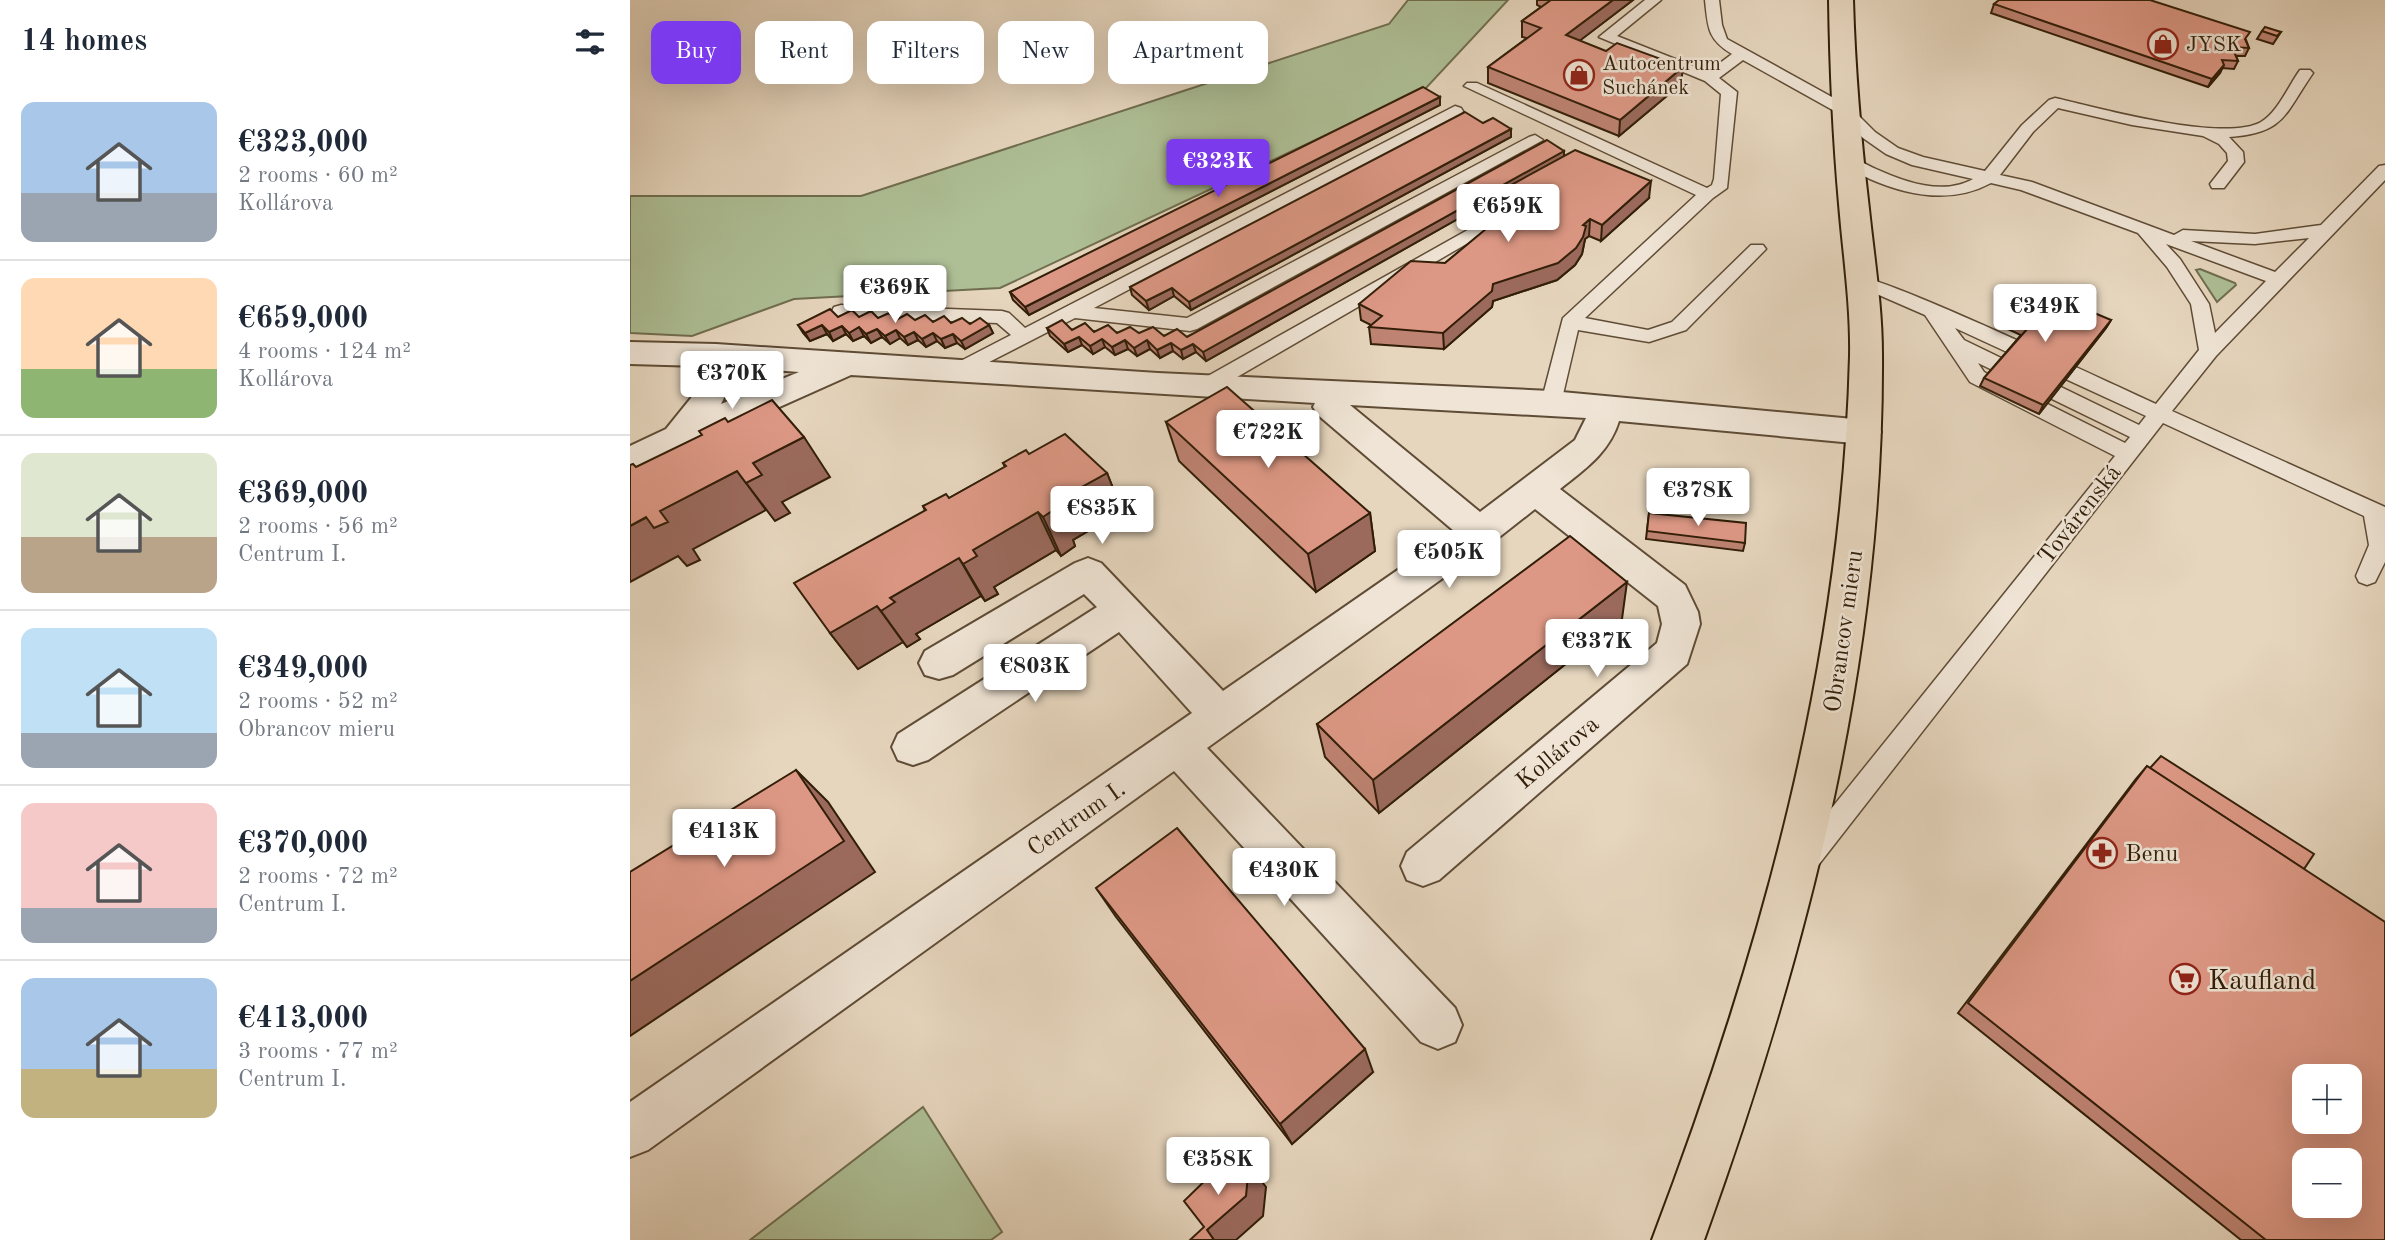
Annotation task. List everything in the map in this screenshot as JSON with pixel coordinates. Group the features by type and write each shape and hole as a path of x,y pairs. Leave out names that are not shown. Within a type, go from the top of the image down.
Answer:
{"main road":[{"name":"Obrancov mieru","path":"1678,1240 1714,1147 1761,1006 1826,748 1841,653 1857,528 1866,352 1844,110 1841,0"}],"street":[{"path":"630,353 716,355 1206,386 1551,403 1864,432"},
{"path":"676,439 704,408 717,376 716,355"},
{"path":"630,461 846,365"},
{"path":"1330,407 1480,532"},
{"name":"Centrum I.","path":"630,1132 1480,532 1587,449 1598,433 1606,408"},
{"name":"Kollárova","path":"1423,866 1673,653 1682,630 1681,613 1672,596 1536,490"},
{"path":"939,663 1088,573 1220,715"},
{"path":"913,747 1123,610"},
{"path":"1178,746 1438,1025"}],"lane":[{"path":"1551,403 1570,322 1707,194 1719,188 1722,179 1729,92 1710,78 1606,37 1654,0"},
{"path":"1712,0 1714,25 1721,41 1844,110 1869,135 1892,151 1953,170 2026,186 2277,279"},
{"path":"1710,78 1744,52"},
{"path":"2218,184 2269,124 2305,73"},
{"path":"1472,86 1707,194"},
{"path":"1850,163 1909,187 1942,191 1965,189 1988,178 2036,117 2055,103 2208,132 2242,132 2269,124"},
{"path":"958,371 1455,111"},
{"path":"2208,132 2225,141 2235,152 2235,163"},
{"path":"1070,311 1190,325 1535,140"},
{"path":"1850,163 1953,170"},
{"name":"Továrenská","path":"1794,875 2209,351 2385,170"},
{"path":"1206,386 1505,214"},
{"path":"2142,229 2208,238 2255,239 2326,230"},
{"path":"2142,229 2174,263 2200,304 2209,351"},
{"path":"1570,322 1649,336 1679,327 1757,249"},
{"path":"1861,281 1931,310 2379,514 2382,549 2367,576"},
{"path":"1931,310 1977,377 2134,443"},
{"path":"841,311 1002,317 1023,336"}],"green space":[{"path":"1408,0 1508,0 1426,88 1000,288 794,299 692,336 630,333 630,196 861,196 1205,84 1268,84 1268,63 1389,24"},
{"path":"2200,269 2236,285 2217,302 2196,270"},
{"path":"923,1107 1002,1232 991,1240 750,1240"}],"building":[{"name":"Autocentrum Suchánek","path":"1551,0 1613,0 1566,35 1606,51 1617,43 1683,67 1620,120 1488,67 1541,28 1522,21"},
{"name":"JYSK","path":"1999,0 2150,0 2250,32 2245,39 2249,48 2232,47 2238,61 2222,60 2224,65 2212,79 1994,4"},
{"path":"2265,27 2281,32 2277,36 2262,31"},
{"path":"1423,87 1440,97 1025,307 1010,292"},
{"path":"1465,112 1483,123 1493,118 1511,129 1189,302 1172,288 1146,301 1130,287"},
{"path":"1547,140 1564,151 1203,352 1193,344 1181,350 1171,343 1157,350 1147,340 1134,348 1125,340 1112,347 1102,339 1090,346 1079,337 1064,344 1047,328 1062,320 1072,330 1085,323 1094,332 1108,325 1117,333 1130,327 1139,333 1153,327 1164,336 1177,329 1187,337"},
{"path":"1575,150 1651,181 1602,225 1590,219 1583,225 1586,226 1583,237 1576,248 1558,263 1493,284 1492,291 1443,333 1369,327 1382,316 1359,304 1411,261 1445,263 1522,199 1502,190"},
{"path":"2030,286 2111,320 2043,405 1984,378 2028,328 2004,317"},
{"path":"830,309 838,317 852,310 859,317 871,311 878,318 889,313 896,320 907,314 915,320 925,315 933,322 944,316 951,323 962,318 970,324 980,318 989,325 961,341 953,334 941,339 933,333 922,339 914,332 904,337 896,330 885,336 877,329 866,334 859,327 849,333 842,326 829,332 822,325 805,333 798,325"},
{"path":"1227,387 1370,513 1308,554 1166,422"},
{"path":"772,400 804,437 753,463 762,475 746,483 737,471 660,511 668,522 654,528 646,517 630,526 630,465 636,467 702,435 699,431 725,418 728,422"},
{"path":"1065,434 1107,473 1053,503 1058,507 1043,517 1038,512 973,550 977,556 963,564 959,558 890,598 895,602 881,611 877,606 830,633 794,583 926,510 923,506 946,494 949,498 1006,466 1003,463 1015,456 1026,450 1029,454"},
{"path":"1649,513 1746,523 1745,543 1647,531"},
{"path":"1570,536 1627,582 1373,780 1317,724"},
{"path":"2161,756 2314,854 2304,869 2150,768"},
{"name":"Kaufland","path":"2147,766 2385,922 2385,1240 2266,1240 1968,1003"},
{"path":"796,770 844,841 630,981 630,872"},
{"path":"1177,828 1365,1049 1280,1124 1096,888"},
{"path":"1249,1165 1246,1196 1207,1230 1214,1240 1190,1240 1204,1227 1184,1201 1220,1166"}],"place":[{"name":"JYSK","path":"2163,44"},
{"name":"Autocentrum Suchánek","path":"1579,75"},
{"name":"Benu","path":"2102,853"},
{"name":"Kaufland","path":"2185,979"}]}
